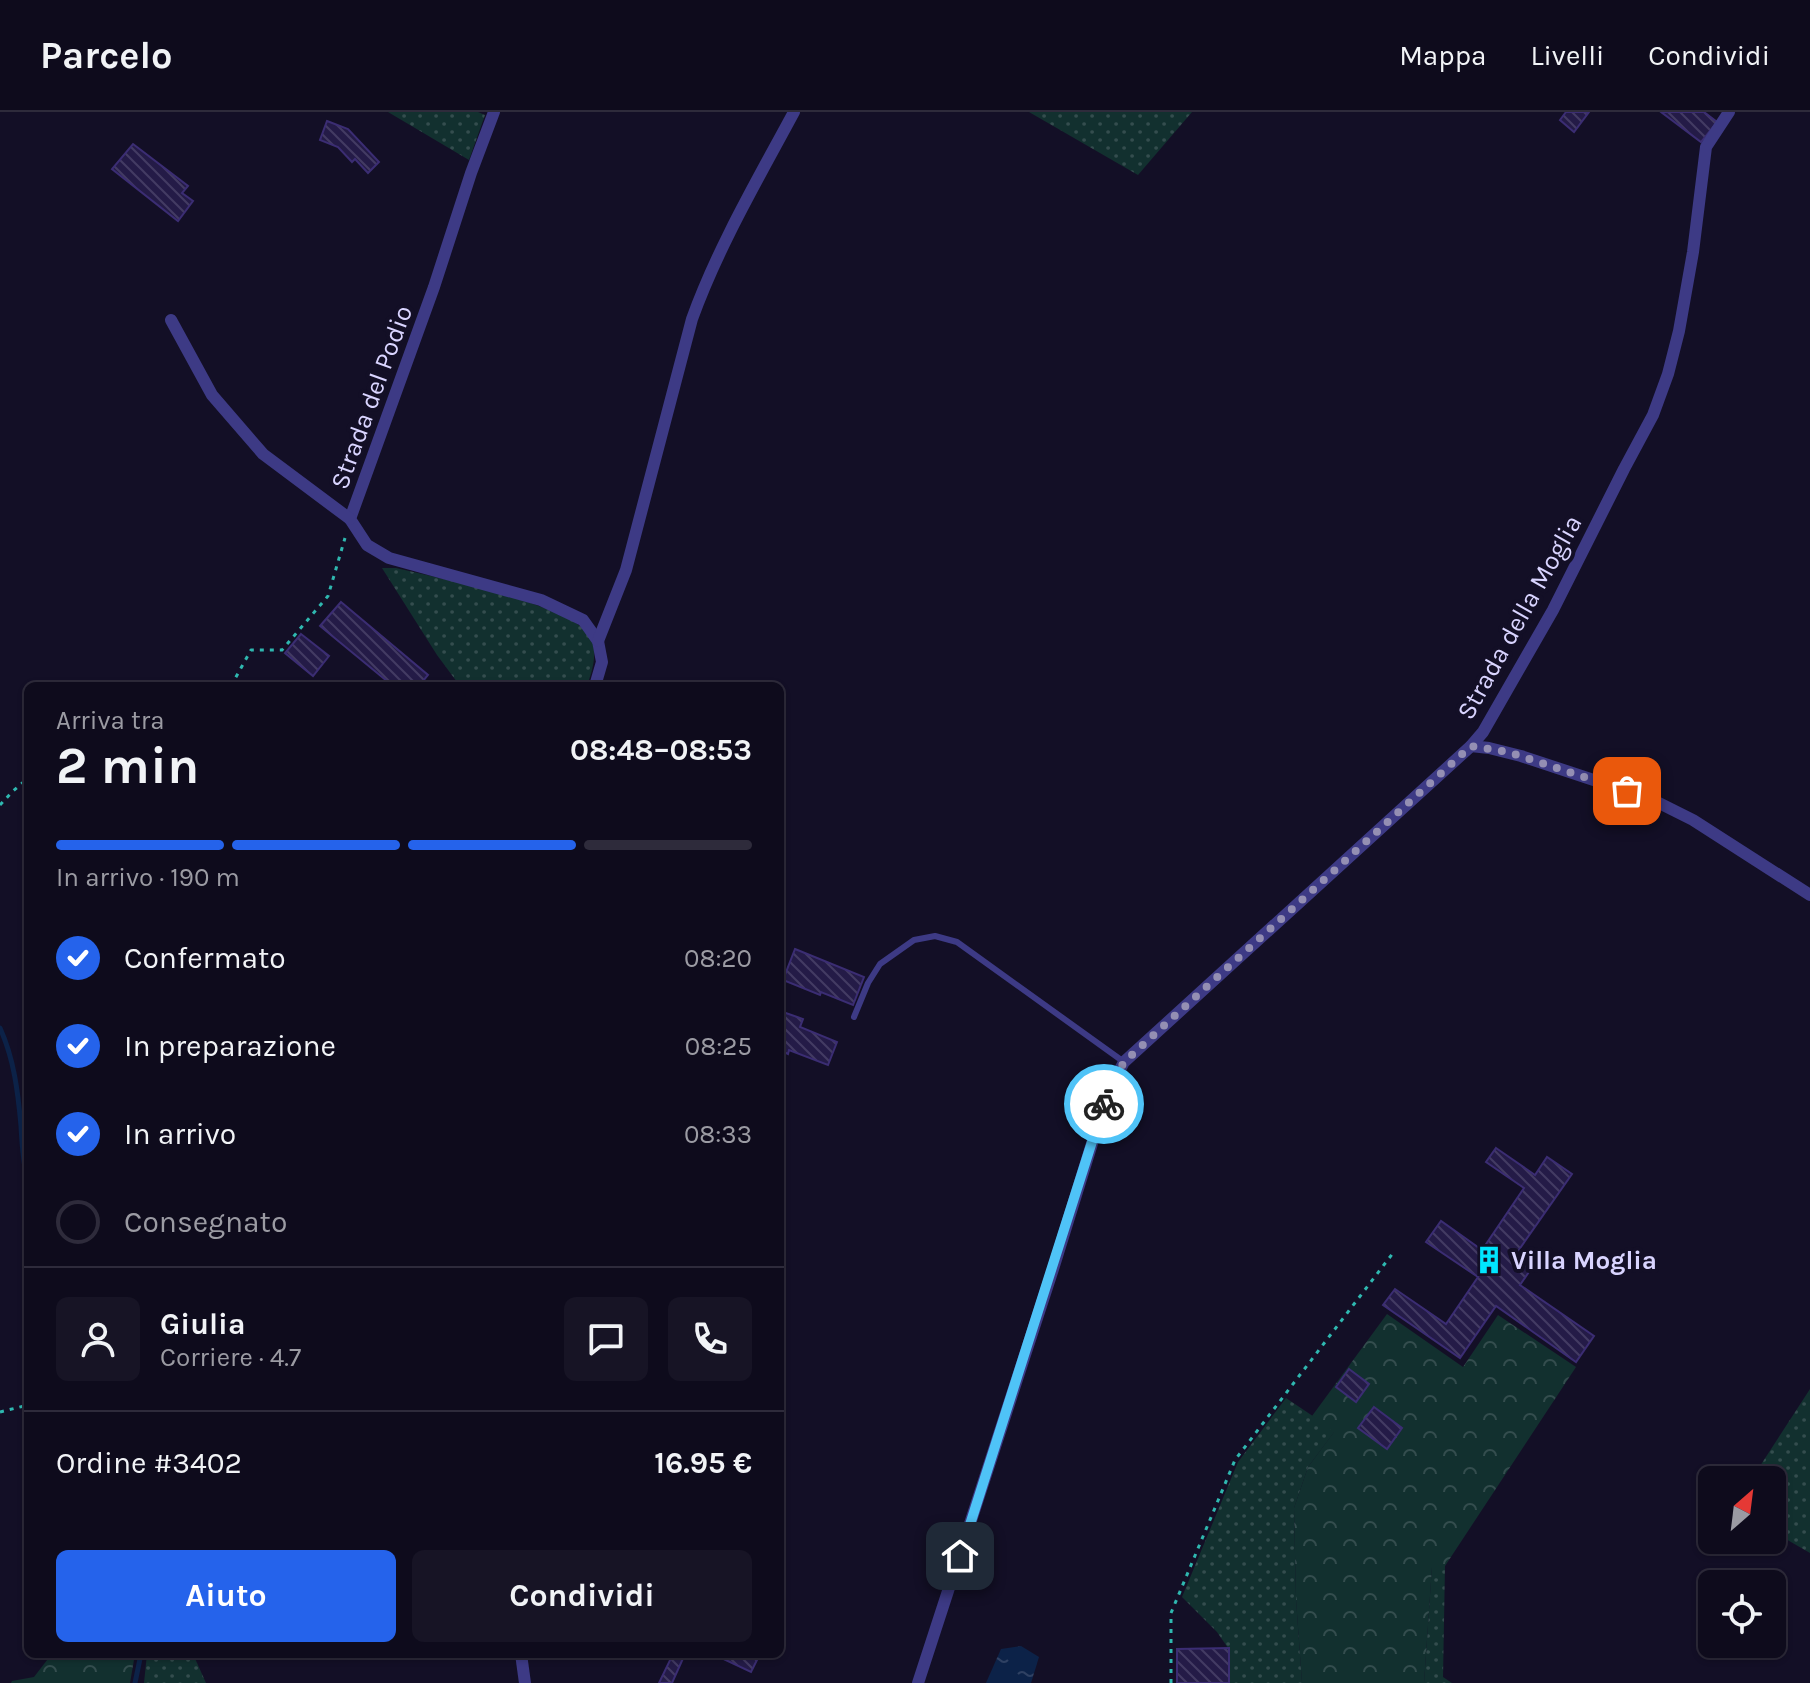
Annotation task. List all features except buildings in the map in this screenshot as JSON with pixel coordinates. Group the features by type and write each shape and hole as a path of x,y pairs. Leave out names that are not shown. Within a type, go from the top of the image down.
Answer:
{"street":[{"name":"Strada del Podio","path":"494,112 350,519 367,545 389,558 541,600 583,620 598,641"},
{"path":"596,682 602,662 598,641 626,570 692,319 705,284 739,215 794,112"},
{"name":"Strada della Moglia","path":"918,1683 1108,1092 1124,1062 1483,732 1553,610 1653,415 1679,331 1706,147 1729,112"},
{"path":"171,320 212,395 263,454 350,519"},
{"path":"1471,746 1521,756 1675,809 1810,895"},
{"path":"522,1658 525,1683"}],"lane":[{"path":"854,1017 868,983 880,964 914,940 935,936 957,942 1124,1062"}],"path":[{"path":"233,682 251,650 282,650 328,596 350,519"},
{"path":"0,805 24,782"},
{"path":"1171,1683 1171,1613 1235,1460 1393,1253"},
{"path":"0,1412 24,1406"}],"green space":[{"path":"388,112 478,112 485,115 469,160"},
{"path":"1029,112 1192,112 1138,175"},
{"path":"382,568 396,568 470,585 559,614 580,626 591,638 594,662 588,682 457,682"},
{"path":"1387,1314 1463,1367 1498,1315 1576,1367 1445,1566 1432,1567 1424,1683 1302,1683 1294,1508 1308,1467 1334,1432 1312,1416"},
{"path":"1810,1389 1810,1553 1786,1539 1786,1466 1760,1466"},
{"path":"1286,1398 1335,1431 1308,1467 1294,1508 1302,1683 1229,1683 1228,1648 1217,1632 1182,1597 1238,1462"},
{"path":"1432,1566 1445,1566 1443,1677 1452,1683 1424,1683"},
{"path":"49,1658 134,1658 130,1683 11,1683 34,1677"},
{"path":"147,1658 195,1658 206,1683 144,1683"}],"water":[{"path":"1021,1646 1039,1657 1031,1683 986,1683 1001,1649"}],"waterway":[{"path":"0,1028 15,1076 24,1161"},
{"path":"135,1683 140,1658"}],"way so far":[{"path":"1104,1104 1124,1062 1471,746 1508,752 1627,791"}],"place":[{"name":"Villa Moglia","path":"1489,1260"}],"route":[{"path":"960,1556 1104,1104"}]}
